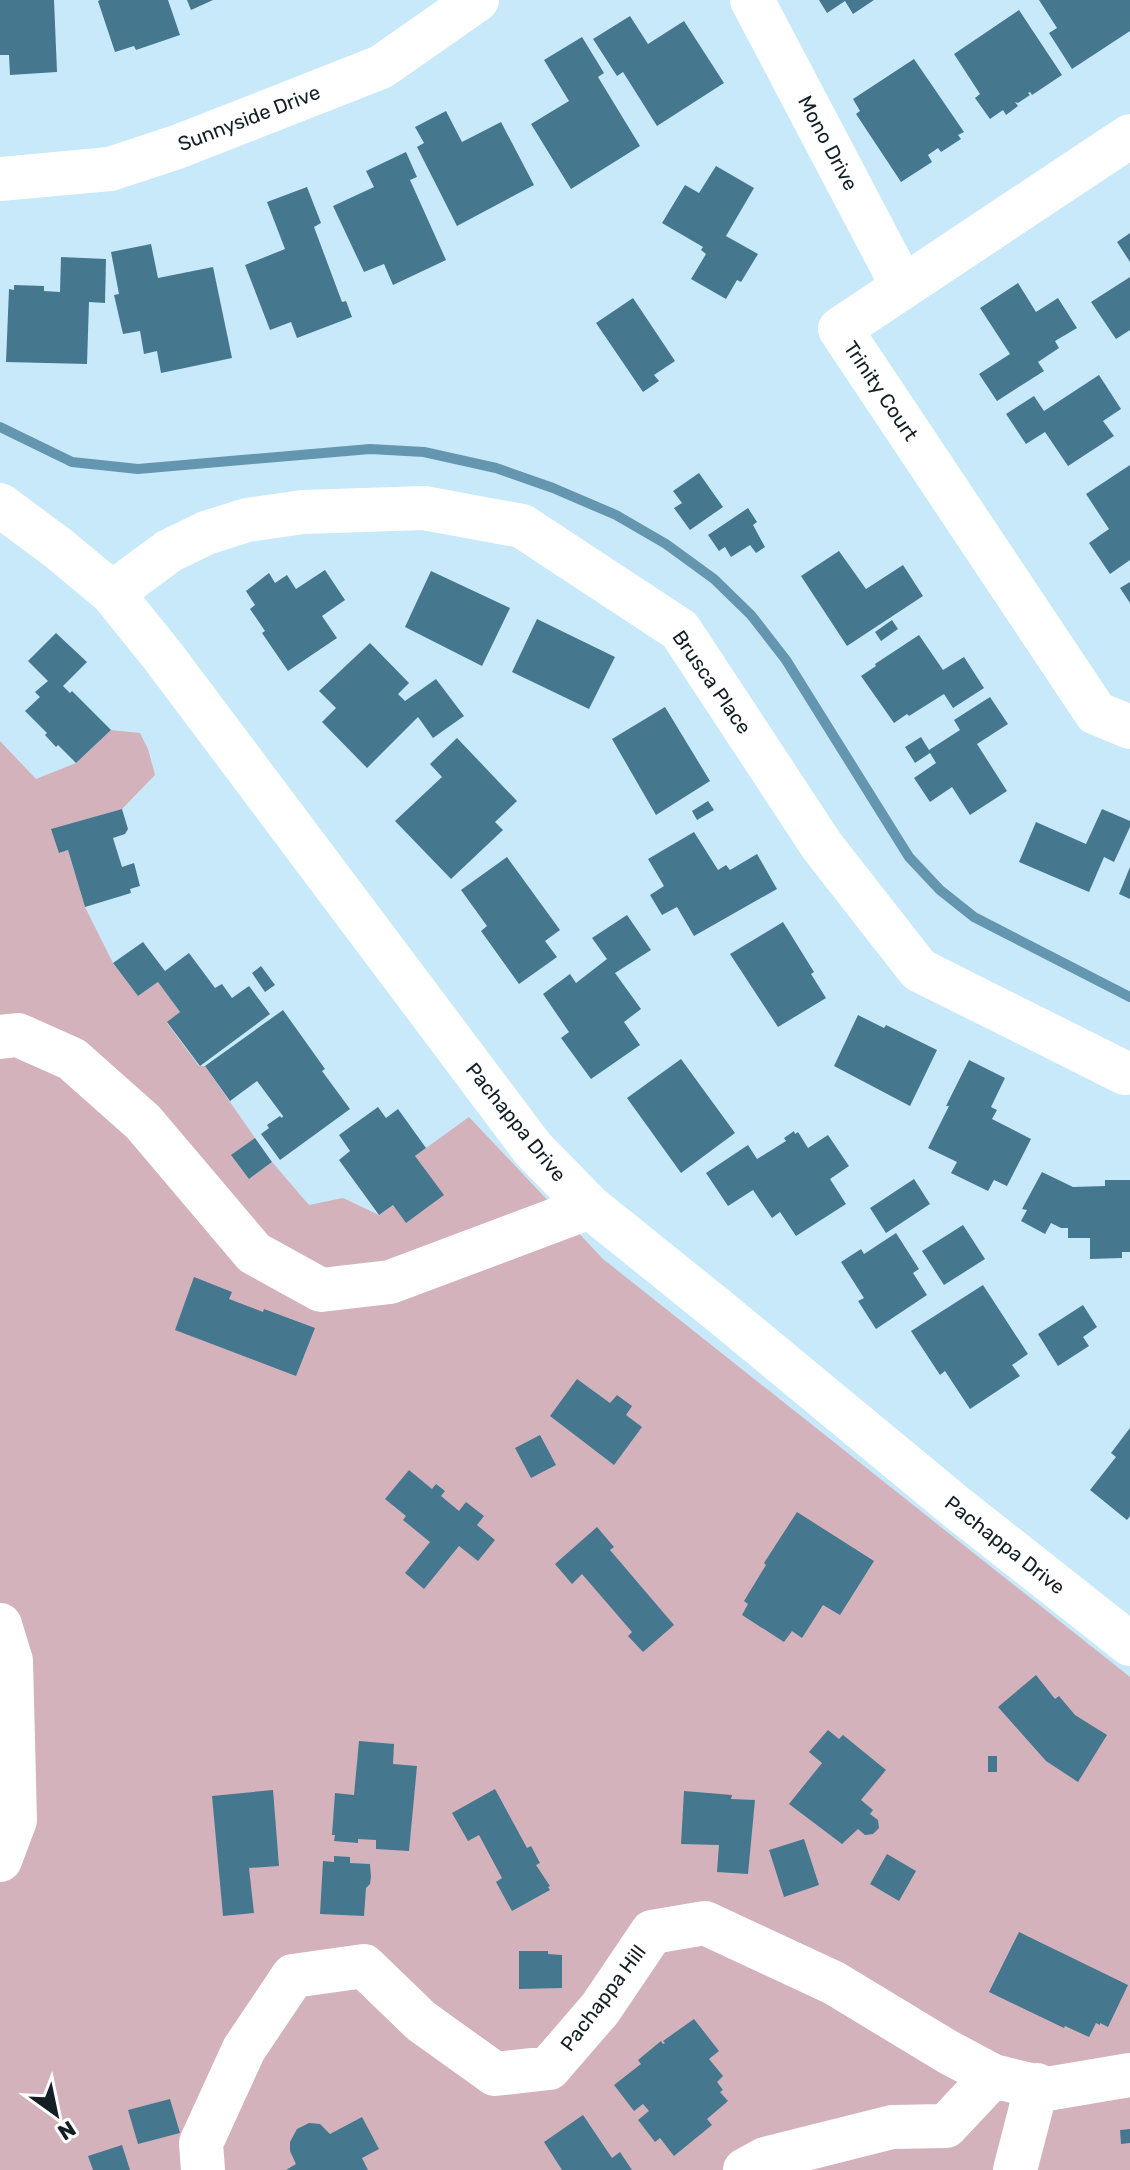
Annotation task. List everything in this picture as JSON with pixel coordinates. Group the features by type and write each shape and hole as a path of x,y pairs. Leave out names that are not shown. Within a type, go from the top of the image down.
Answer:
{"street":[{"name":"Sunnyside Drive","path":"0,179 110,169 177,147 381,67 477,0"},
{"name":"Mono Drive","path":"752,0 903,287"},
{"name":"Trinity Court","path":"1130,136 840,329 1096,713 1130,727"},
{"name":"Pachappa Drive","path":"0,505 112,593 162,655 533,1149 590,1207 955,1506 1130,1644"},
{"name":"Brusca Place","path":"112,593 169,551 206,533 247,520 303,512 424,508 522,526 680,630 822,846 919,970 1125,1073"},
{"path":"0,1037 18,1035 72,1059 143,1122 254,1253 321,1290 390,1282 590,1207"},
{"path":"0,1625 11,1661 15,1820 0,1860"},
{"name":"Pachappa Hill","path":"203,2170 201,2143 244,2049 293,1976 364,1966 421,2021 495,2074 549,2068 600,2009 652,1932 705,1923 834,1983 993,2076 1047,2089 1130,2075"},
{"path":"745,2170 765,2159 892,2127 946,2126 993,2076"},
{"path":"1015,2170 1037,2085"}],"shaded area":[{"path":"111,730 140,733 155,775 122,809 52,829 59,852 68,850 85,907 113,963 138,996 158,982 180,1012 167,1023 199,1066 205,1066 255,1138 232,1155 250,1178 272,1162 309,1205 343,1198 379,1215 393,1205 406,1222 415,1156 469,1117 603,1259 1130,1677 1130,2170 0,2170 0,741 36,779 76,763"}],"building":[{"path":"0,0 54,0 57,72 10,75 9,55 0,55"},
{"path":"100,0 168,0 180,35 136,50 134,46 115,52"},
{"path":"187,0 213,0 191,10"},
{"path":"819,0 874,0 853,14 845,1 827,13"},
{"path":"1039,0 1130,0 1130,31 1072,69 1049,33 1057,28"},
{"path":"1019,10 1062,75 1015,102 1018,106 1006,115 1003,110 990,119 975,98 980,94 954,54"},
{"path":"630,16 648,44 684,21 724,83 657,126 623,72 617,76 593,39"},
{"path":"582,37 604,73 598,77 640,146 571,189 531,124 569,101 544,60"},
{"path":"914,59 964,132 958,135 961,139 941,152 938,148 928,155 932,162 901,182 856,114 860,111 853,99"},
{"path":"446,111 462,142 501,122 534,185 457,226 417,147 424,143 415,127"},
{"path":"406,152 417,177 410,180 446,260 393,285 384,264 364,272 333,206 374,187 366,171"},
{"path":"716,166 754,188 726,236 758,254 726,299 691,279 706,254 701,250 703,247 662,223 685,185 699,193"},
{"path":"307,187 321,223 314,227 342,302 346,301 352,317 297,338 291,322 270,330 245,265 285,249 267,202"},
{"path":"1130,233 1130,262 1117,242"},
{"path":"151,244 158,278 213,267 232,358 161,373 157,351 144,354 140,331 123,334 114,295 119,294 111,252"},
{"path":"61,257 106,259 105,303 89,302 87,364 6,362 9,289 14,290 14,285 44,286 44,291 60,292"},
{"path":"1130,277 1130,330 1116,339 1091,302"},
{"path":"1018,283 1036,312 1058,298 1077,328 1055,341 1059,348 1038,362 1044,371 997,401 979,374 1010,354 980,308"},
{"path":"633,298 675,361 654,375 659,381 643,392 596,323"},
{"path":"1099,375 1121,409 1103,421 1114,436 1068,466 1045,432 1026,444 1006,414 1034,396 1044,411"},
{"path":"1130,465 1130,560 1110,574 1089,543 1109,529 1086,494"},
{"path":"699,473 723,507 690,530 674,508 682,503 673,491"},
{"path":"748,508 757,522 753,525 765,547 756,553 750,545 731,557 725,547 719,551 708,535"},
{"path":"839,551 866,589 903,565 923,596 847,646 801,576"},
{"path":"325,570 345,600 322,616 337,638 288,671 262,633 265,631 250,609 255,605 246,591 269,573 275,583 287,575 296,589"},
{"path":"431,571 510,608 482,666 405,627"},
{"path":"1130,582 1130,603 1120,588"},
{"path":"537,619 615,657 589,709 512,672"},
{"path":"892,620 898,629 881,641 875,632"},
{"path":"56,633 87,662 63,686 111,730 76,763 58,745 56,747 25,711 40,697 35,692 48,681 28,661"},
{"path":"919,635 943,670 964,657 984,688 953,708 944,694 894,723 861,676"},
{"path":"370,643 409,683 398,694 405,701 436,679 464,716 433,738 418,717 367,768 322,722 336,708 319,691"},
{"path":"990,697 1008,724 977,744 1007,791 970,815 952,787 930,802 914,778 936,763 930,753 915,763 905,747 921,737 929,750 960,730 954,720"},
{"path":"665,707 710,781 656,815 612,739"},
{"path":"457,738 517,801 495,822 503,830 451,879 395,821 442,777 430,764"},
{"path":"708,801 714,810 697,820 692,811"},
{"path":"122,809 128,829 125,834 113,838 122,867 134,863 140,886 130,889 131,893 85,907 68,850 59,853 51,829"},
{"path":"1102,809 1130,821 1130,827 1114,862 1104,857 1089,892 1019,862 1036,822 1086,844"},
{"path":"694,832 718,870 726,865 730,870 757,854 777,889 694,936 677,907 662,915 650,895 664,886 648,859"},
{"path":"507,857 560,930 545,941 557,957 519,984 481,931 487,926 461,890"},
{"path":"1130,867 1130,899 1119,894"},
{"path":"627,915 651,950 615,973 641,1009 624,1022 640,1045 591,1079 561,1038 569,1032 543,994 570,974 576,983 607,959 592,938"},
{"path":"783,922 826,998 778,1027 730,954"},
{"path":"143,942 165,971 189,953 215,988 222,984 232,998 249,986 270,1014 200,1066 167,1022 180,1012 158,982 138,996 113,963"},
{"path":"261,966 275,985 265,992 252,973"},
{"path":"283,1010 350,1109 280,1160 261,1134 269,1128 267,1125 283,1116 257,1081 230,1101 205,1066"},
{"path":"858,1015 937,1050 910,1106 834,1066"},
{"path":"681,1059 735,1133 681,1173 627,1098"},
{"path":"969,1060 1005,1078 991,1107 997,1110 992,1119 1031,1139 1007,1186 994,1180 988,1191 951,1173 957,1162 928,1148"},
{"path":"378,1107 386,1118 398,1109 426,1148 415,1156 444,1195 406,1223 393,1205 379,1215 339,1160 350,1151 339,1135"},
{"path":"794,1131 795,1134 798,1132 808,1148 828,1135 849,1166 830,1179 846,1204 796,1236 780,1212 772,1218 753,1190 728,1206 706,1173 748,1145 757,1159 786,1141 784,1138"},
{"path":"255,1138 272,1162 249,1179 231,1155"},
{"path":"1042,1172 1073,1187 1105,1186 1105,1180 1130,1180 1130,1252 1122,1252 1122,1258 1090,1259 1090,1238 1068,1238 1068,1228 1051,1223 1045,1234 1021,1221 1027,1210 1022,1209"},
{"path":"914,1179 930,1204 886,1233 870,1208"},
{"path":"963,1225 985,1259 944,1285 922,1251"},
{"path":"896,1233 919,1269 913,1273 927,1295 876,1329 858,1301 864,1298 841,1262 861,1249 864,1254"},
{"path":"194,1277 232,1292 229,1299 315,1328 296,1376 175,1330"},
{"path":"983,1285 1028,1354 1012,1365 1020,1376 970,1409 945,1371 940,1375 911,1331"},
{"path":"1083,1305 1097,1327 1083,1337 1089,1346 1058,1366 1038,1334"},
{"path":"577,1379 610,1403 617,1395 632,1406 626,1415 642,1427 614,1465 550,1416"},
{"path":"1130,1428 1130,1516 1127,1520 1090,1490 1116,1457 1111,1453"},
{"path":"540,1435 556,1465 531,1478 515,1448"},
{"path":"409,1470 432,1489 436,1484 445,1491 441,1496 459,1511 466,1502 484,1516 477,1525 495,1540 478,1561 459,1546 424,1589 405,1573 430,1542 403,1520 406,1516 385,1499"},
{"path":"797,1512 874,1561 840,1615 823,1605 802,1638 792,1631 784,1642 742,1615 748,1604 744,1601 766,1565 764,1563"},
{"path":"597,1527 614,1547 610,1550 674,1625 643,1652 628,1636 632,1632 582,1574 572,1584 555,1564"},
{"path":"1036,1675 1055,1699 1059,1696 1075,1715 1107,1735 1078,1782 1046,1761 998,1707"},
{"path":"828,1730 839,1739 843,1735 886,1770 861,1800 873,1810 870,1814 878,1820 879,1828 873,1834 865,1835 858,1829 842,1844 789,1804 822,1763 809,1752"},
{"path":"359,1741 394,1744 393,1764 417,1766 409,1851 376,1849 376,1840 358,1839 358,1843 334,1841 335,1793 354,1795"},
{"path":"988,1756 997,1756 997,1772 988,1772"},
{"path":"495,1789 527,1848 531,1846 540,1863 536,1865 550,1886 550,1890 512,1911 496,1882 502,1878 479,1835 468,1841 452,1813"},
{"path":"273,1790 279,1866 249,1868 254,1913 223,1916 212,1796"},
{"path":"684,1791 755,1800 748,1874 717,1872 719,1845 681,1844"},
{"path":"804,1839 819,1885 784,1897 769,1850"},
{"path":"887,1854 916,1871 899,1901 870,1884"},
{"path":"334,1856 350,1857 350,1863 370,1864 371,1877 366,1888 364,1916 320,1914 323,1861 334,1862"},
{"path":"1019,1932 1128,1985 1108,2027 1096,2023 1089,2037 989,1992"},
{"path":"519,1951 548,1951 548,1954 562,1955 562,1988 519,1989"},
{"path":"694,2019 719,2051 709,2059 723,2076 717,2082 723,2090 720,2092 728,2101 707,2119 712,2125 674,2156 660,2138 655,2142 638,2120 649,2111 643,2104 634,2111 614,2085 641,2064 638,2060 661,2041 665,2043 663,2041"},
{"path":"170,2099 180,2133 138,2144 128,2110"},
{"path":"583,2115 612,2158 620,2152 632,2170 562,2170 544,2142"},
{"path":"362,2117 379,2149 362,2158 368,2170 286,2170 296,2164 290,2142 297,2129 309,2123 320,2124 330,2134"},
{"path":"1130,2129 1130,2143 1121,2144 1120,2130"},
{"path":"122,2145 130,2170 93,2170 88,2156"}],"waterway":[{"path":"0,427 72,462 138,469 370,449 424,452 496,468 616,515 666,544 714,579 751,615 786,660 909,857 940,890 974,917 1130,997"}]}
